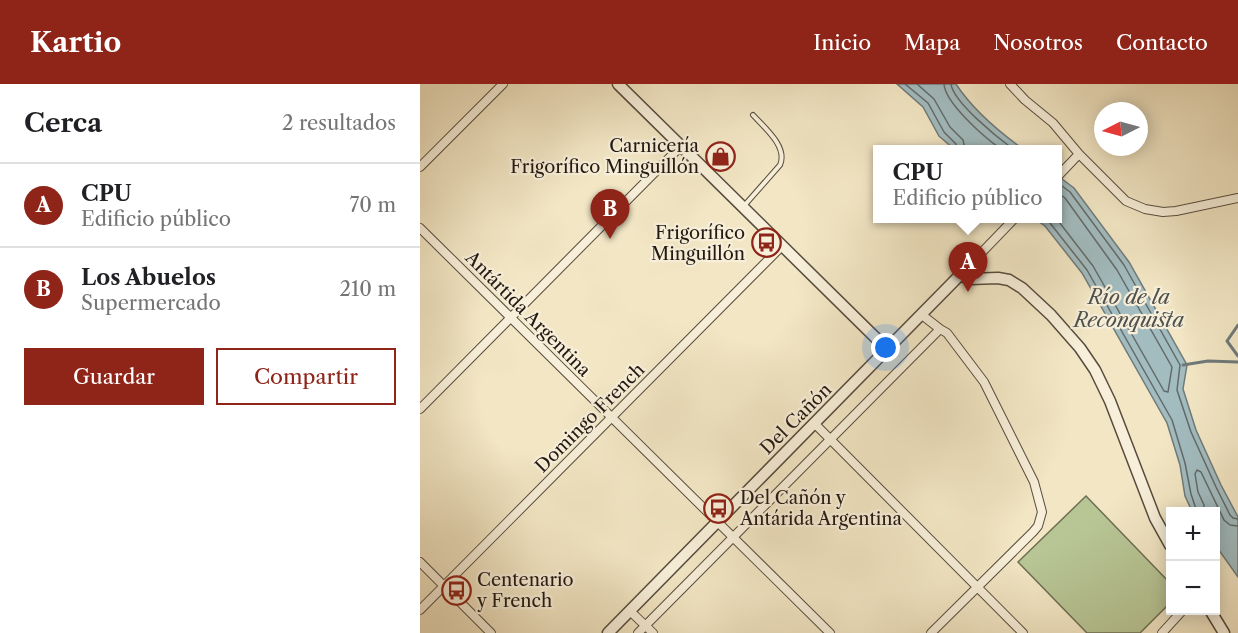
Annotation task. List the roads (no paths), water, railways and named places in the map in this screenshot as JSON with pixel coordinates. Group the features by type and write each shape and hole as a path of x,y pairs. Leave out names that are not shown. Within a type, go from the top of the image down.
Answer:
{"street":[{"path":"420,166 502,84"},
{"path":"618,84 887,350"},
{"path":"1010,84 1053,123 1079,154 1126,201 1145,209 1176,212 1238,198"},
{"path":"420,409 681,146"},
{"path":"1062,172 1079,154"},
{"name":"Del Cañón","path":"608,633 1011,223"},
{"name":"Antártida Argentina","path":"420,228 830,633"},
{"name":"Domingo French","path":"420,610 782,246"},
{"path":"960,276 969,279 1009,280 1022,288 1051,315 1080,348 1095,370 1110,400 1155,518 1166,538"},
{"path":"922,315 947,333 984,382 1034,482 1042,512 1041,520 1033,532 931,633"},
{"path":"638,633 940,329"},
{"path":"815,423 1023,633"},
{"path":"420,562 491,633"},
{"path":"630,610 653,633"},
{"path":"1162,633 1178,615"},
{"path":"1213,615 1224,633"}],"lane":[{"path":"743,208 780,165 783,158 781,149 753,115"}],"water":[{"path":"897,84 956,84 986,120 1018,145 949,145 939,136 923,107"},
{"name":"Río de la Reconquista","path":"1062,179 1074,188 1129,262 1187,365 1183,389 1196,430 1238,517 1238,577 1220,552 1220,507 1190,507 1185,496 1180,465 1167,423 1082,273 1041,223 1062,223"}],"waterway":[{"path":"1238,325 1227,341 1238,356"},
{"path":"1183,365 1208,361 1238,362"}],"place":[{"name":"Carnicería Frigorífico Minguillón","path":"720,156"},
{"name":"Los Abuelos","path":"610,239"},
{"name":"Frigorífico Minguillón","path":"766,243"},
{"name":"CPU","path":"968,292"},
{"name":"Del Cañón y Antárida Argentina","path":"719,508"},
{"name":"Centenario y French","path":"456,590"}]}
